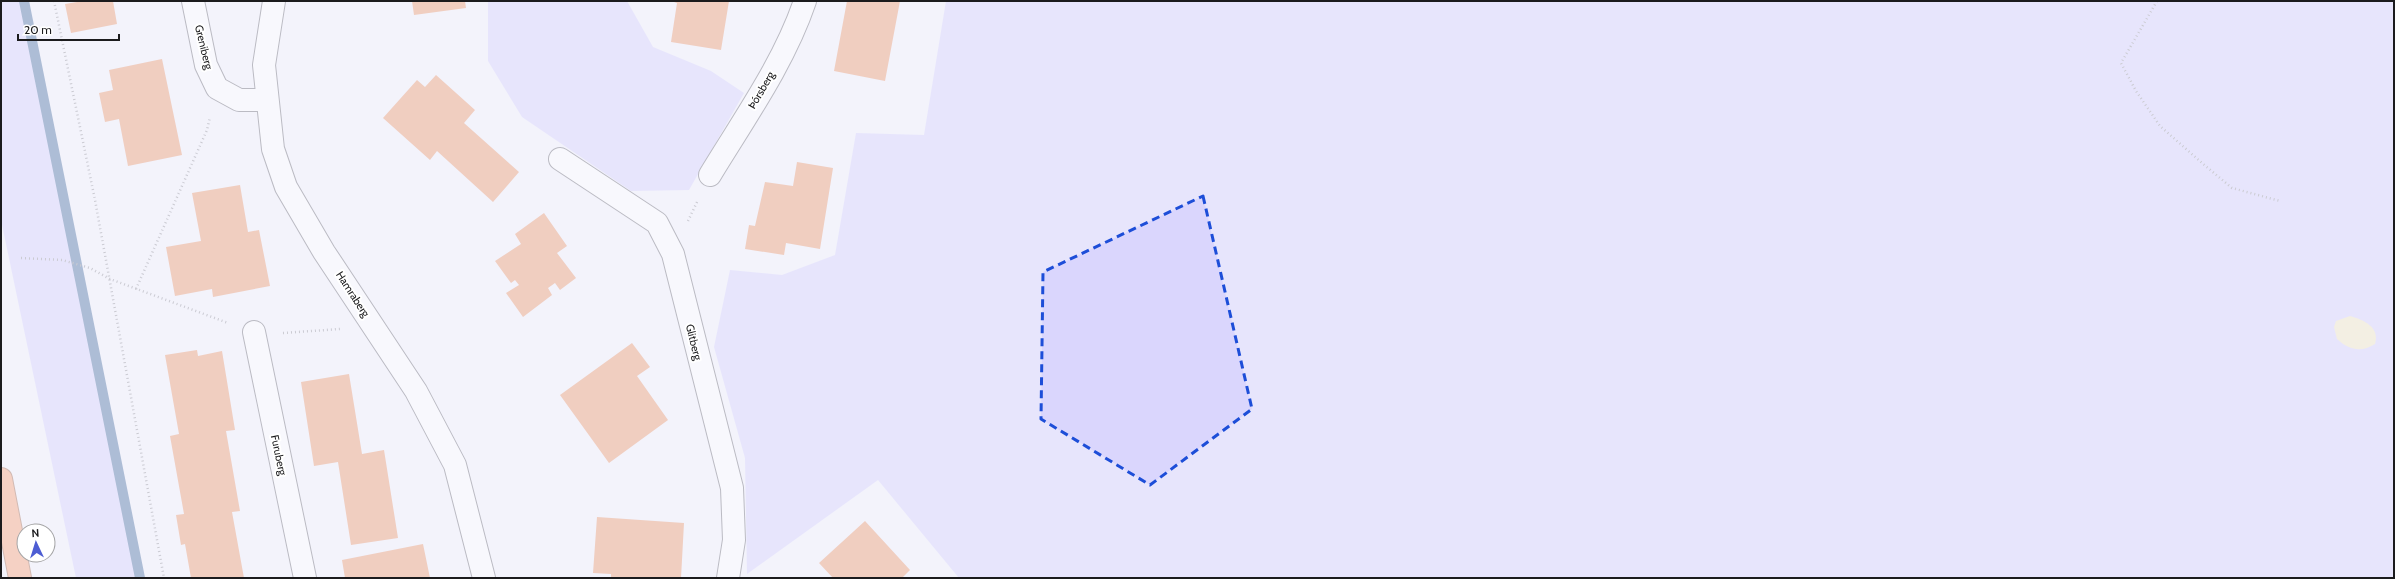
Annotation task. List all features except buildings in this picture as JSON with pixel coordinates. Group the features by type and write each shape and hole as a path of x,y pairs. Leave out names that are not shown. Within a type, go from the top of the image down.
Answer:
{"highway":[{"path":"1,479 20,578"}],"street":[{"name":"Greniberg","path":"193,1 206,65 217,88"},
{"name":"Hamraberg","path":"274,1 264,65 266,100 273,149 286,187 324,252 416,391 455,465 484,578"},
{"name":"Þórsberg","path":"710,175 767,81 798,22 805,1"},
{"path":"217,88 239,100 266,100"},
{"name":"Glitberg","path":"560,159 657,223 673,254 732,488 734,540 728,578"},
{"name":"Furuberg","path":"254,332 305,578"}],"path":[{"path":"54,1 110,280 164,578"},
{"path":"2157,1 2121,64 2136,91 2160,126 2232,188 2280,201"},
{"path":"136,289 207,130 217,88"},
{"path":"673,254 710,175"},
{"path":"21,258 62,260 90,268 110,280 254,332 300,333 344,328 367,316"}],"highlighted area":[{"path":"1203,196 1252,409 1150,485 1041,419 1043,272"}],"shaded area":[{"path":"1,1 26,1 142,578 76,578 1,220"},
{"path":"488,1 627,1 653,47 711,71 744,93 689,190 631,191 522,117 488,61"},
{"path":"946,1 2394,1 2394,578 959,578 878,480 747,574 745,458 714,347 730,270 782,275 835,255 856,133 924,135"}],"sand":[{"path":"2350,316 2370,325 2375,333 2375,344 2365,349 2355,349 2346,346 2337,339 2334,327 2336,321"}],"waterway":[{"path":"24,1 140,578"}]}
